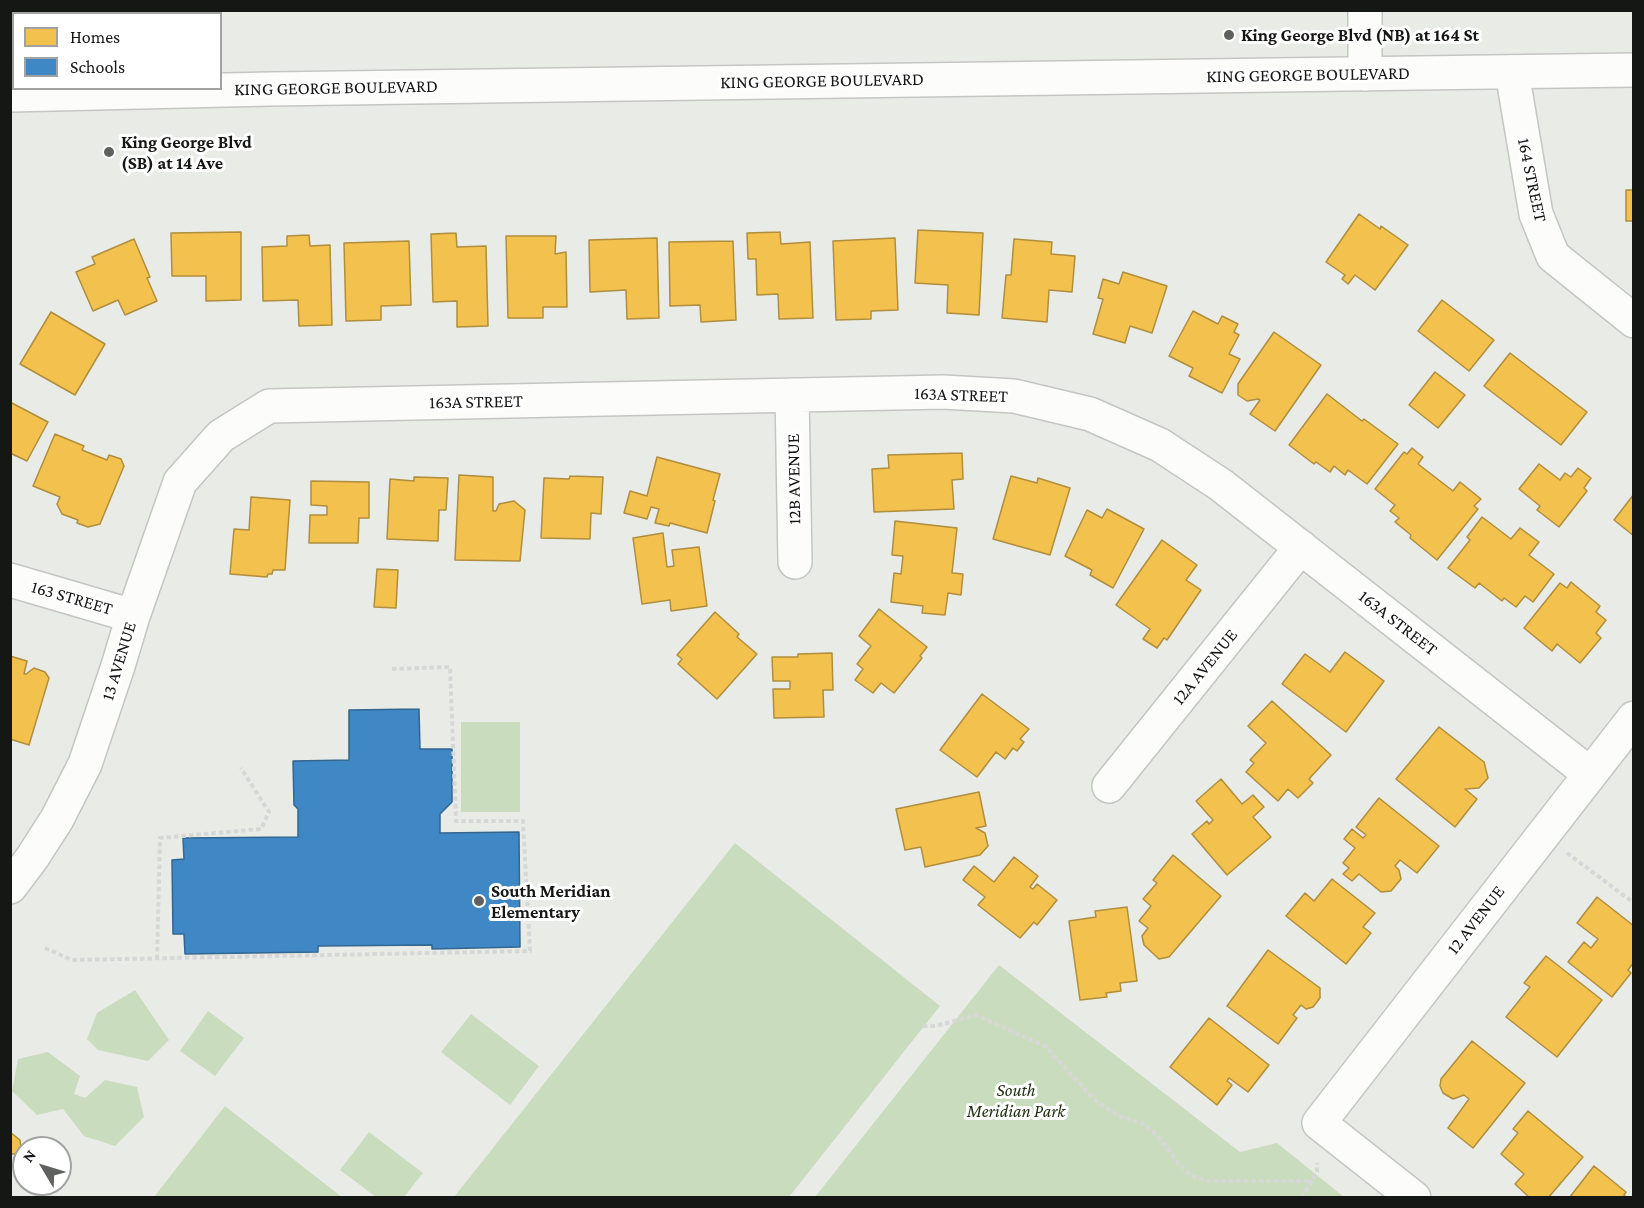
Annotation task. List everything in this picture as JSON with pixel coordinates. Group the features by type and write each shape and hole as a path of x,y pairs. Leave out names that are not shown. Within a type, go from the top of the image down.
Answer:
{"street":[{"path":"1365,10 1365,74"},
{"name":"KING GEORGE BOULEVARD","path":"10,95 318,88 1634,70"},
{"name":"164 STREET","path":"1512,72 1536,214 1553,256 1634,321"},
{"name":"163A STREET","path":"221,436 269,406 955,392 1014,396 1090,414 1160,445 1221,484 1590,774"},
{"name":"12B AVENUE","path":"792,395 795,562"},
{"name":"13 AVENUE","path":"10,887 57,819 85,764 180,482 221,436"},
{"name":"12A AVENUE","path":"1109,786 1301,547"},
{"name":"163 STREET","path":"10,580 133,616"},
{"name":"12 AVENUE","path":"1414,1197 1319,1123 1634,718"}],"path":[{"path":"45,948 72,960 530,951 523,821 456,821 450,667 392,669"},
{"path":"157,959 160,838 261,829 269,812 241,768"},
{"path":"1543,835 1634,903"},
{"path":"923,1026 936,1026 976,1015 1045,1046 1095,1100 1121,1117 1142,1123 1158,1136 1178,1163 1191,1175 1206,1180 1312,1181"},
{"path":"1302,1197 1317,1172 1318,1159"}],"green space":[{"path":"461,722 520,722 520,812 461,812"},
{"path":"735,843 940,1006 789,1197 454,1197"},
{"name":"South Meridian Park","path":"999,965 1240,1152 1277,1143 1344,1197 815,1197"},
{"path":"135,990 169,1040 148,1061 98,1050 87,1039 97,1013"},
{"path":"208,1011 244,1038 215,1076 180,1051"},
{"path":"471,1014 539,1066 510,1105 441,1052"},
{"path":"48,1052 80,1076 74,1094 85,1098 105,1080 137,1087 144,1117 115,1146 84,1136 63,1109 37,1115 12,1091 18,1059"},
{"path":"225,1106 342,1197 154,1197"},
{"path":"369,1132 423,1173 404,1197 376,1197 340,1170"}],"building: Homes":[{"path":"1626,190 1634,190 1634,221 1626,221"},
{"path":"1359,214 1408,245 1375,290 1355,275 1348,284 1342,279 1345,275 1326,262"},
{"path":"918,230 983,233 979,315 947,313 948,285 915,283"},
{"path":"241,232 241,300 206,301 206,276 172,276 171,233"},
{"path":"780,232 781,244 810,242 813,318 779,319 778,294 757,295 756,259 748,259 747,233"},
{"path":"456,233 457,247 486,246 488,326 457,327 457,301 433,302 431,234"},
{"path":"309,235 310,246 330,245 332,325 299,326 298,300 263,301 262,247 287,246 287,236"},
{"path":"506,236 556,236 555,254 566,252 567,307 543,307 543,318 508,318"},
{"path":"657,238 659,318 627,319 626,290 590,292 589,240"},
{"path":"895,238 898,310 871,311 871,319 836,320 833,241"},
{"path":"134,239 157,301 125,315 118,300 93,311 76,272 95,264 92,257"},
{"path":"1014,239 1052,242 1051,254 1075,256 1072,292 1049,290 1047,322 1002,318 1006,275 1011,275"},
{"path":"409,241 411,305 381,306 381,320 346,321 344,243"},
{"path":"733,241 736,320 701,322 700,305 670,306 669,242"},
{"path":"1123,272 1167,286 1152,333 1130,326 1125,343 1093,334 1103,299 1098,298 1103,279 1119,284"},
{"path":"1442,300 1494,340 1469,371 1418,331"},
{"path":"1193,311 1218,324 1222,316 1238,324 1234,332 1239,335 1229,354 1240,359 1222,393 1189,376 1193,368 1169,356"},
{"path":"51,312 105,344 75,395 20,364"},
{"path":"1274,332 1321,365 1275,431 1250,414 1260,400 1247,401 1238,395 1238,384"},
{"path":"1510,353 1587,412 1561,445 1484,386"},
{"path":"1435,372 1465,395 1438,428 1409,405"},
{"path":"1327,394 1362,421 1364,419 1398,444 1367,484 1348,470 1345,475 1334,466 1330,472 1316,462 1314,464 1289,445"},
{"path":"10,402 48,422 27,461 10,453"},
{"path":"55,434 84,446 82,450 107,460 109,455 121,459 124,466 100,524 88,527 77,523 78,520 62,514 57,504 60,497 33,486"},
{"path":"1412,448 1423,457 1418,464 1453,491 1460,482 1481,499 1474,506 1478,509 1437,560 1410,538 1411,535 1395,522 1399,518 1390,511 1395,505 1375,489 1404,452 1407,454"},
{"path":"962,453 963,479 952,480 954,509 874,512 872,469 889,468 888,455"},
{"path":"657,457 720,474 707,533 670,523 669,526 655,523 659,509 651,507 647,519 624,513 630,491 647,496"},
{"path":"1539,464 1560,480 1565,473 1571,477 1578,468 1591,478 1584,488 1587,491 1559,527 1537,510 1540,506 1519,489"},
{"path":"459,475 493,477 493,511 496,511 499,504 514,501 525,510 520,561 455,560"},
{"path":"570,476 603,477 601,514 591,513 590,539 541,538 544,478 569,479"},
{"path":"1011,476 1037,483 1038,478 1070,488 1050,555 993,539"},
{"path":"414,477 448,478 446,510 439,510 438,541 387,539 390,479 414,481"},
{"path":"311,481 369,482 369,518 359,518 358,543 309,543 310,515 327,515 327,506 311,505"},
{"path":"1634,494 1634,536 1614,520"},
{"path":"251,497 290,500 285,570 273,570 272,574 268,574 267,577 230,574 234,529 249,530"},
{"path":"1107,509 1144,529 1113,588 1090,575 1092,570 1065,556 1087,510 1102,518"},
{"path":"1482,517 1511,539 1520,528 1539,542 1529,555 1554,574 1533,602 1525,596 1516,607 1504,598 1502,601 1479,583 1475,588 1448,568 1470,540 1467,537"},
{"path":"895,521 957,528 952,573 963,574 961,595 948,593 945,615 922,613 923,606 891,602 894,573 901,574 903,556 892,555"},
{"path":"663,533 667,567 674,566 672,550 699,547 707,606 671,611 670,600 642,604 633,538"},
{"path":"1162,540 1197,565 1186,580 1201,590 1167,640 1164,638 1157,648 1143,639 1150,629 1116,605"},
{"path":"377,569 398,570 396,608 374,607"},
{"path":"1571,582 1600,606 1596,612 1606,620 1596,633 1601,638 1580,663 1557,644 1552,651 1524,628 1560,583 1567,588"},
{"path":"879,609 927,647 920,656 922,658 894,693 881,683 873,693 855,680 863,669 857,664 871,646 859,636"},
{"path":"715,612 739,634 737,637 757,654 717,699 678,664 682,659 677,655"},
{"path":"1345,652 1384,681 1346,732 1282,684 1305,654 1330,672"},
{"path":"832,653 833,690 823,690 824,717 774,718 773,689 790,689 790,681 773,681 772,657"},
{"path":"10,656 27,661 24,674 34,668 45,672 49,678 29,745 10,739"},
{"path":"982,694 1029,729 1020,739 1024,742 1017,751 1013,748 1005,759 996,752 977,777 940,750"},
{"path":"1272,701 1331,755 1309,779 1313,783 1298,798 1288,789 1278,801 1246,772 1254,763 1250,760 1266,743 1248,726"},
{"path":"1439,727 1484,762 1488,778 1479,788 1465,789 1477,799 1455,827 1396,779"},
{"path":"1221,779 1242,804 1253,795 1264,807 1253,817 1271,837 1227,875 1192,834 1207,821 1209,824 1213,820 1196,801"},
{"path":"979,792 986,826 976,828 985,833 988,846 980,855 925,867 921,847 905,850 896,809"},
{"path":"1379,798 1439,846 1417,873 1400,860 1395,866 1399,870 1401,879 1391,891 1381,892 1359,874 1352,881 1343,874 1349,868 1343,863 1355,848 1344,839 1352,829 1363,838 1366,835 1356,827"},
{"path":"1173,855 1221,896 1169,957 1159,959 1144,945 1142,936 1148,928 1139,921 1151,906 1143,899 1157,883 1153,880"},
{"path":"1014,857 1038,876 1030,887 1033,889 1037,884 1057,900 1037,925 1034,922 1020,938 978,905 985,897 963,880 974,866 994,882"},
{"path":"1332,879 1375,913 1363,927 1371,933 1346,964 1286,916 1305,893 1314,901"},
{"path":"1597,897 1634,926 1634,962 1628,970 1631,973 1612,997 1568,962 1584,942 1591,948 1598,939 1577,923"},
{"path":"1127,907 1137,981 1120,983 1121,991 1106,993 1107,997 1080,1000 1069,921 1096,917 1095,911"},
{"path":"1268,950 1320,988 1320,998 1313,1007 1306,1009 1301,1005 1293,1015 1297,1018 1278,1044 1227,1006"},
{"path":"1546,956 1602,1000 1557,1057 1506,1017 1530,987 1524,983"},
{"path":"1209,1018 1269,1065 1248,1092 1229,1078 1227,1081 1232,1085 1217,1105 1170,1067"},
{"path":"1472,1041 1525,1083 1473,1148 1448,1128 1469,1099 1464,1095 1453,1099 1443,1093 1440,1086 1441,1079"},
{"path":"1528,1111 1583,1157 1548,1198 1530,1198 1515,1184 1524,1174 1501,1154 1518,1133 1513,1129"},
{"path":"10,1132 15,1136 12,1136 12,1154 10,1154"},
{"path":"1594,1166 1626,1192 1624,1195 1627,1198 1569,1198"}],"building: Schools":[{"path":"419,709 420,749 452,749 452,802 440,814 440,833 519,832 520,947 432,949 432,945 318,946 318,952 185,954 184,934 173,934 172,860 184,859 183,838 298,837 298,809 294,805 293,761 349,760 349,710"}],"place":[{"name":"King George Blvd (NB) at 164 St","path":"1229,35"},
{"name":"King George Blvd (SB) at 14 Ave","path":"109,152"},
{"name":"South Meridian Elementary","path":"479,901"}]}
